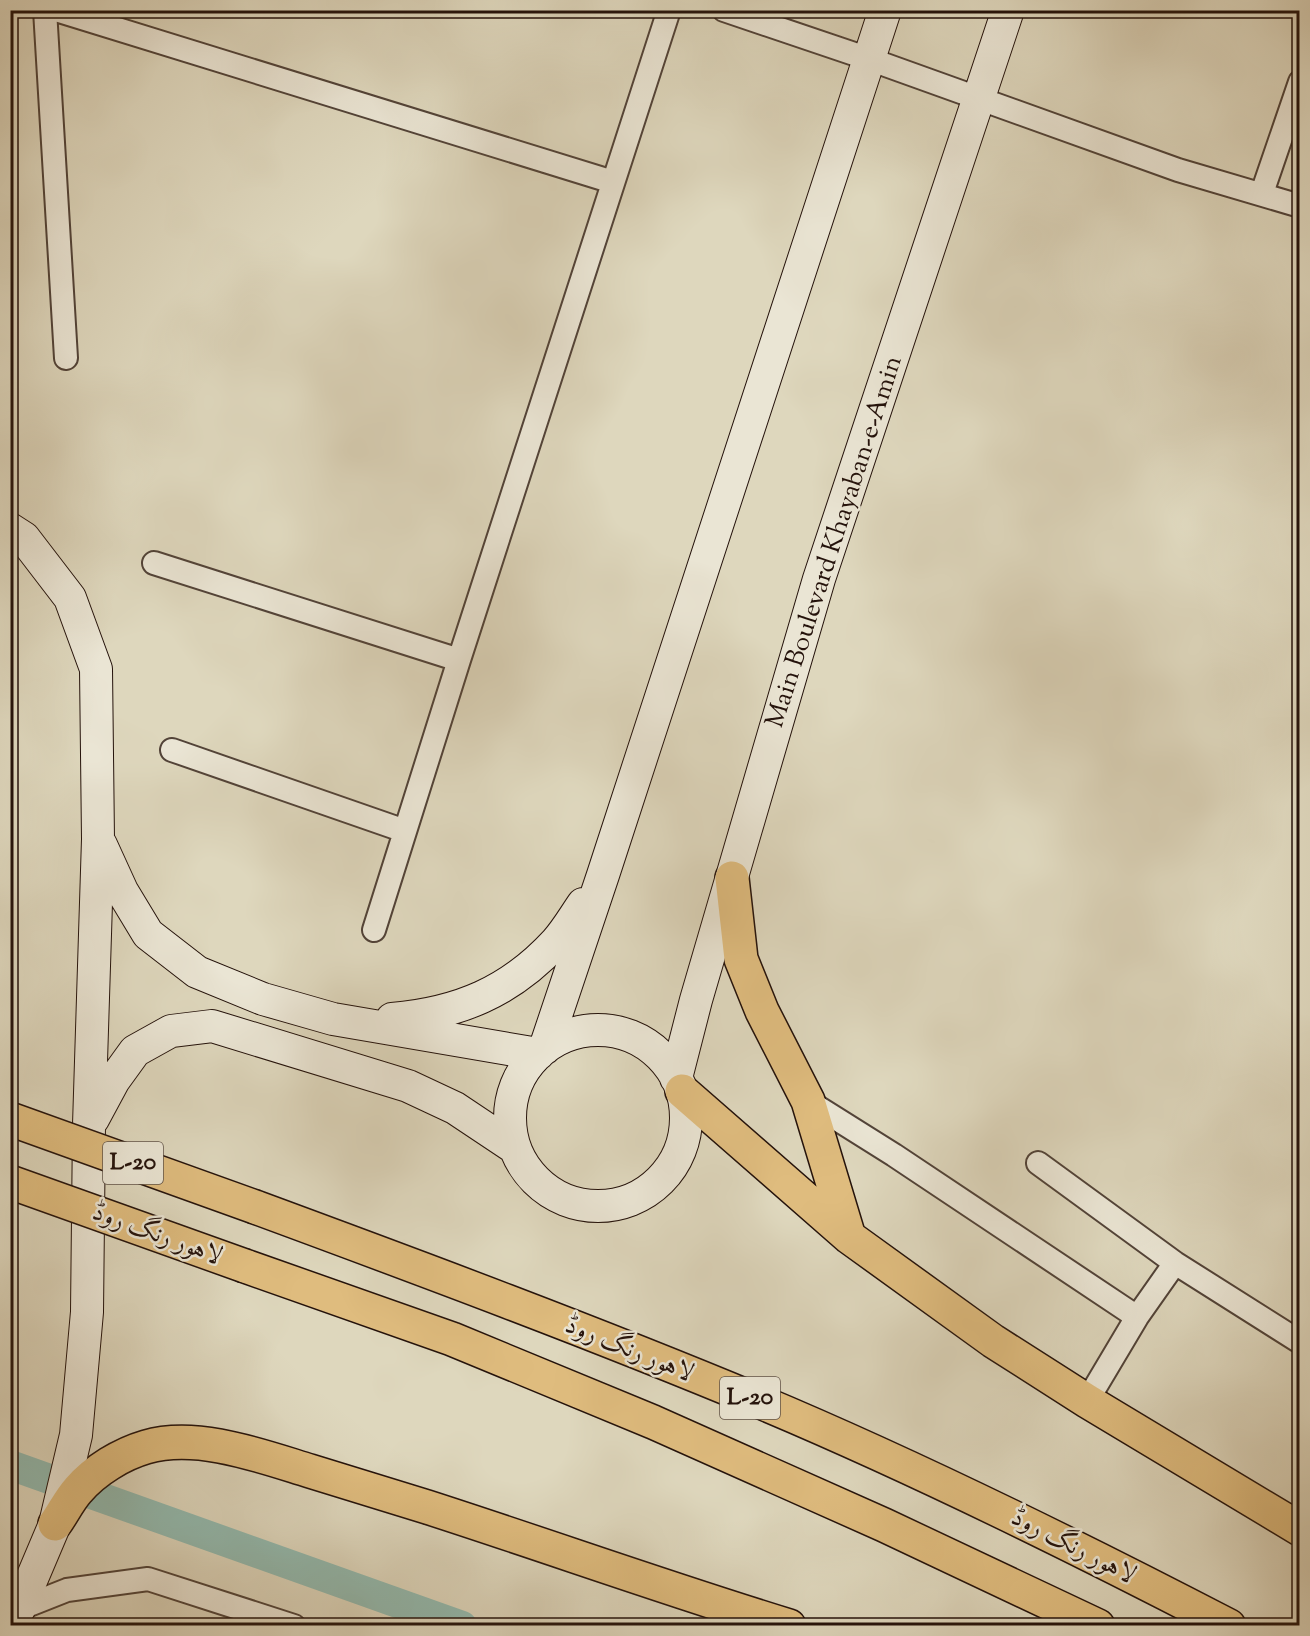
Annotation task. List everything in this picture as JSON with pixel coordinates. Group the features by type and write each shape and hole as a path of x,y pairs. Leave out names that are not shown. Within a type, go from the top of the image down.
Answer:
{"highway":[{"path":"732,878 741,959 762,1011 808,1101 849,1237"},
{"path":"679,1084 849,1237 993,1341 1087,1401 1299,1529"},
{"name":"لاہور رنگ روڈ","path":"10,1119 502,1299 759,1401 957,1489 1229,1626"},
{"name":"لاہور رنگ روڈ","path":"10,1182 452,1340 653,1422 884,1525 1098,1626"},
{"path":"55,1524 78,1490 105,1466 146,1447 170,1444 210,1444 273,1460 388,1495 789,1626"}],"street":[{"path":"45,10 66,358"},
{"path":"56,10 613,182"},
{"path":"374,930 669,10"},
{"path":"724,10 869,59 1178,170 1262,193 1299,206"},
{"path":"542,1051 603,875 885,10"},
{"name":"Main Boulevard Khayaban-e-Amin","path":"679,1084 732,878 819,579 1008,10"},
{"path":"1262,193 1299,82"},
{"path":"10,529 24,538 70,598 96,669 98,839 87,1312 76,1435 55,1524 42,1558 15,1613"},
{"path":"154,563 459,660"},
{"path":"172,750 405,831"},
{"path":"98,839 122,891 148,934 197,972 263,999 333,1019 542,1051"},
{"path":"356,1023 416,1017 448,1011 466,1005 525,973 558,941 603,875"},
{"path":"90,1125 114,1080 135,1051 171,1031 212,1026 408,1086 455,1108 514,1148"},
{"path":"589,1031 613,1031 636,1039 656,1052 672,1070 679,1084 687,1118 683,1145 670,1170 651,1189 627,1202 600,1207 572,1203 548,1191 528,1172 514,1148 510,1126 510,1104 517,1083 528,1063 542,1051 566,1036 589,1031"},
{"path":"808,1101 894,1155 1137,1317"},
{"path":"1038,1163 1175,1263 1299,1342"},
{"path":"1087,1401 1137,1317 1175,1263"},
{"path":"15,1613 68,1590 148,1579 294,1626"}],"waterway":[{"path":"10,1465 462,1626"}]}
